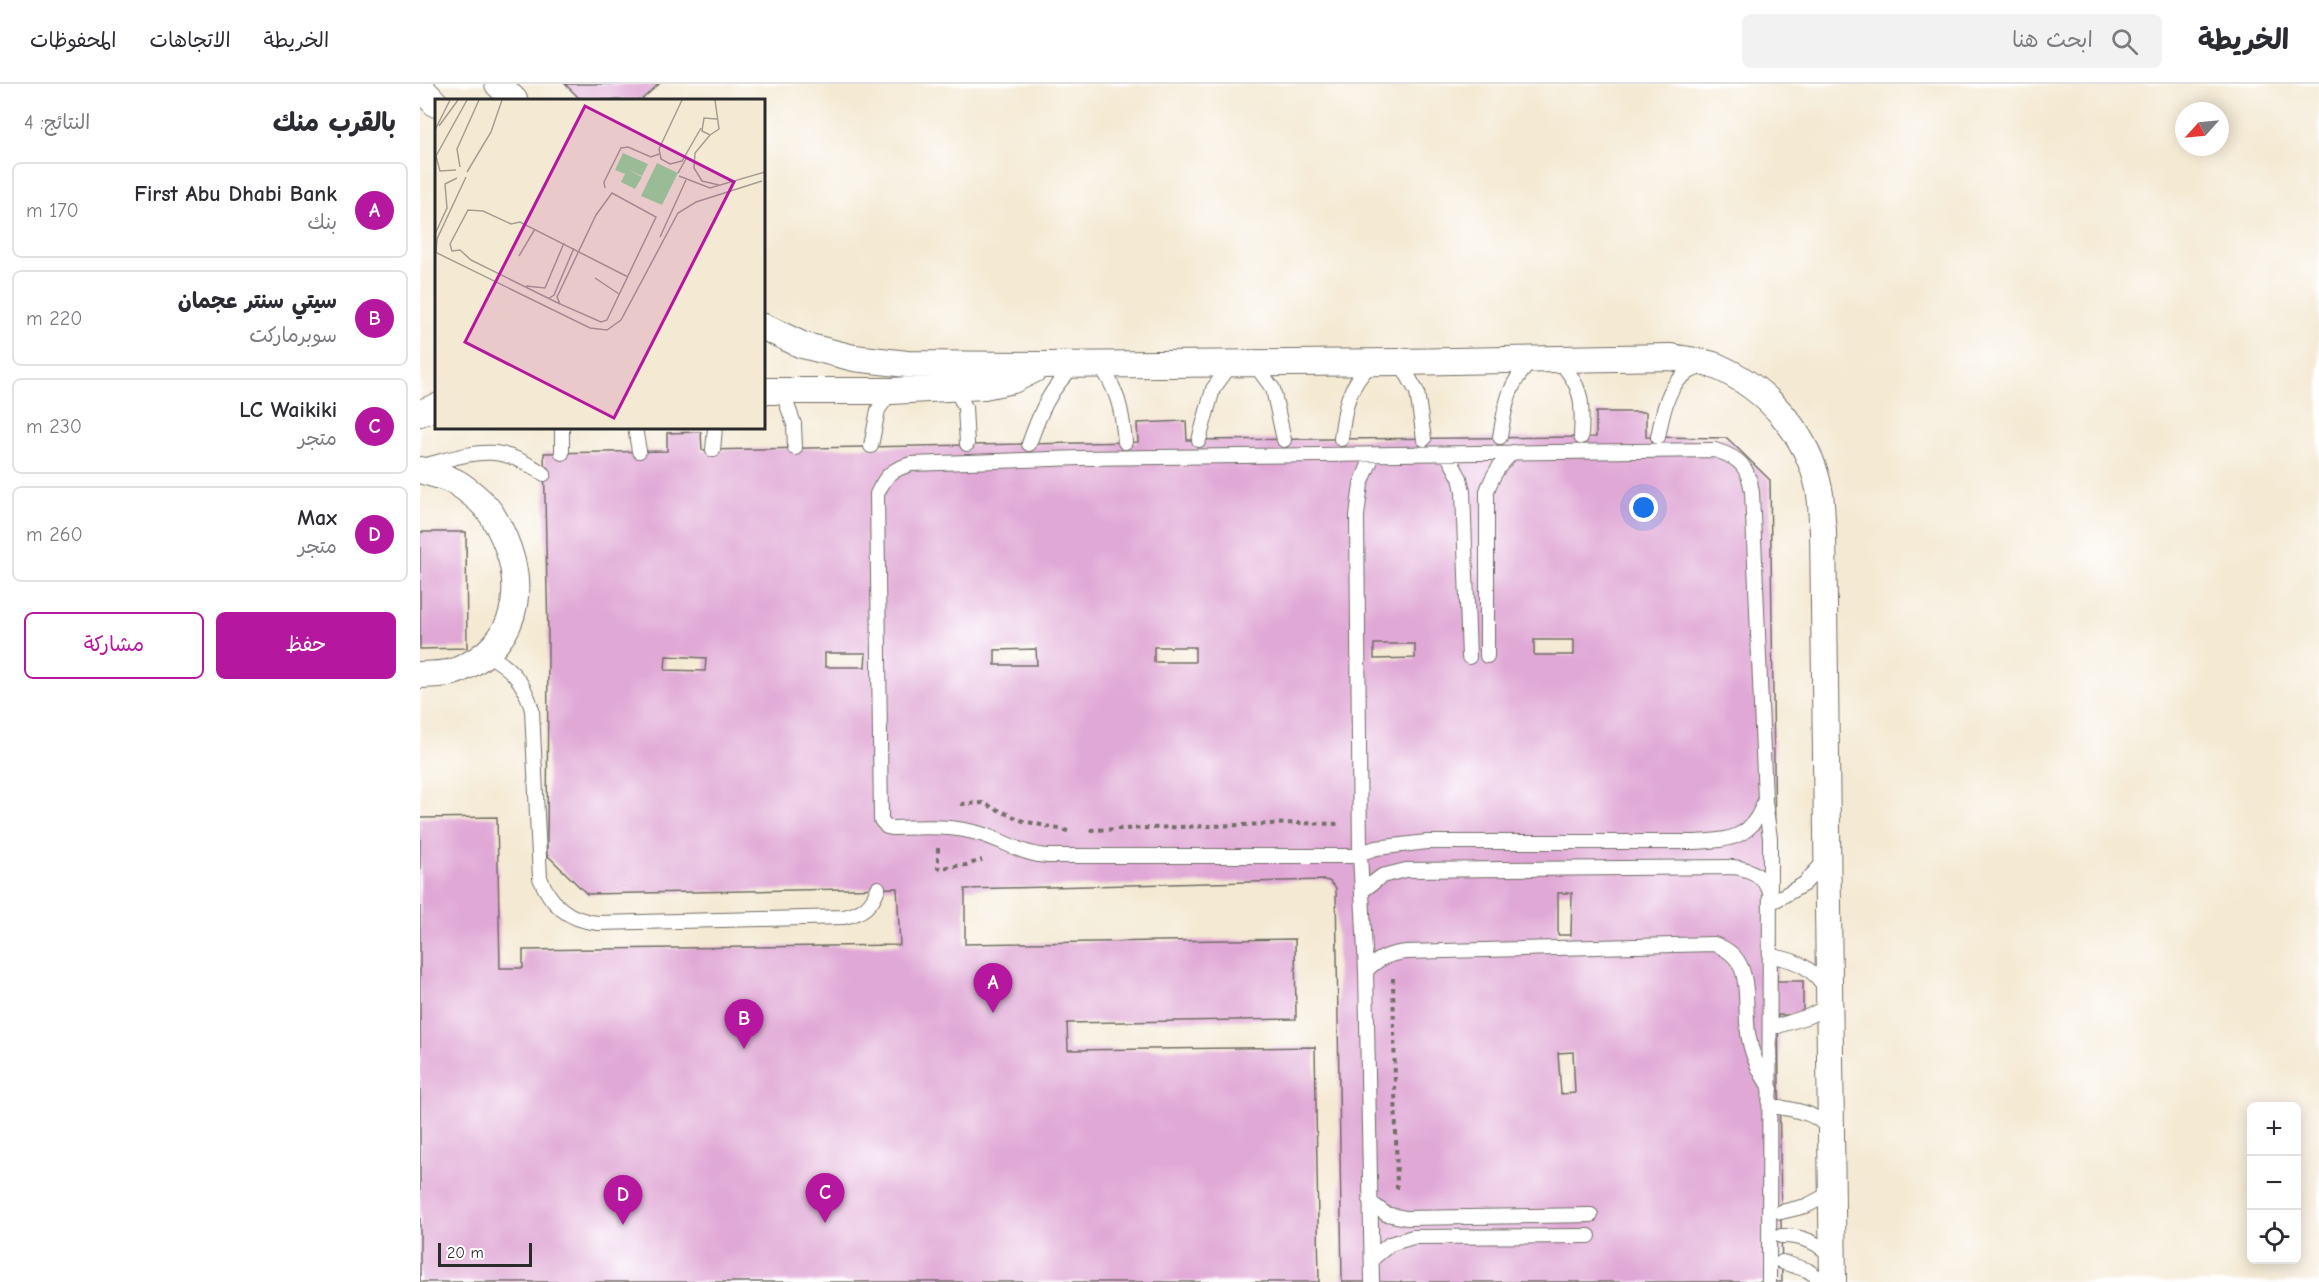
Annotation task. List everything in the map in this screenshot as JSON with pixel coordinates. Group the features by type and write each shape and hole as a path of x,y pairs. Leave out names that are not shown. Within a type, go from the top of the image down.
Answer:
{"street":[{"path":"498,84 513,99"},
{"path":"420,87 435,103"},
{"path":"765,327 802,345 854,358 907,364 1372,363 1671,357 1714,365 1751,385 1782,414 1805,449 1819,489 1823,530 1832,1270"},
{"path":"773,391 891,391 999,385 1027,374 1040,365"},
{"path":"420,413 435,407"},
{"path":"420,468 457,483 491,513 511,553 518,590 508,625 486,654 455,672 420,675"}],"lane":[{"path":"1558,360 1571,373 1579,388 1583,406 1581,437"},
{"path":"1500,438 1509,391 1522,369 1532,361"},
{"path":"1400,362 1417,392 1424,439"},
{"path":"1029,444 1048,397 1056,384 1088,363 1117,392 1122,409 1125,442"},
{"path":"1198,440 1213,389 1243,363 1273,389 1284,440"},
{"path":"1341,440 1349,394 1355,382 1372,363"},
{"path":"1659,437 1666,399 1673,386 1685,375 1699,368 1714,365"},
{"path":"956,388 964,407 967,444"},
{"path":"773,391 794,424 795,448"},
{"path":"871,446 878,410 891,391"},
{"path":"562,429 562,453"},
{"path":"635,429 639,452"},
{"path":"713,450 716,429"},
{"path":"1765,799 1754,823 1745,832 1733,838 1720,840 1427,842 1377,848 1360,854 1038,855 968,830 938,827 892,828 884,824 881,815 877,494 884,479 896,469 911,464 1080,458 1715,450 1730,454 1742,464 1749,477 1752,492 1765,799 1770,832 1774,896 1769,1282"},
{"path":"420,468 473,454 500,452 520,459 544,474"},
{"path":"1487,656 1487,491 1501,463 1513,452"},
{"path":"1448,454 1460,478 1463,491 1468,657"},
{"path":"1371,1282 1366,970 1360,854 1358,500 1366,469 1373,455"},
{"path":"486,654 511,670 521,682 528,696 532,710 540,878 552,901 572,917 598,923 844,917 855,915 866,909 874,899 878,888"},
{"path":"1774,896 1804,884 1826,860"},
{"path":"1362,891 1382,876 1406,870 1733,867 1756,873 1774,896"},
{"path":"1366,970 1373,963 1392,954 1704,944 1723,947 1731,953 1742,968 1750,1046 1761,1076 1771,1089"},
{"path":"1777,957 1792,960 1807,967 1819,978 1828,998 1809,1016 1778,1026"},
{"path":"1779,1107 1806,1112 1816,1117 1830,1131"},
{"path":"1781,1212 1806,1206 1831,1193"},
{"path":"1370,1202 1386,1214 1406,1218 1591,1215"},
{"path":"1372,1259 1390,1244 1413,1237 1589,1236"},
{"path":"1781,1236 1797,1236 1822,1247 1832,1270"},
{"path":"1782,1262 1808,1270 1826,1282"}],"path":[{"path":"960,804 983,803 1023,821 1067,831 1078,831"},
{"path":"1088,831 1299,823 1360,825"},
{"path":"1392,954 1397,1189"}],"building":[{"path":"565,84 659,84 642,99 580,99"},
{"path":"1596,412 1646,412 1646,437 1727,438 1770,480 1777,981 1803,981 1803,1015 1778,1015 1782,1282 1342,1282 1336,888 1329,881 1324,880 965,889 965,944 1295,939 1296,1019 1067,1023 1068,1050 1315,1047 1319,1282 420,1282 420,818 497,817 500,968 523,968 523,950 900,945 897,888 587,894 547,855 548,637 544,453 667,451 667,433 701,432 702,450 1138,442 1137,423 1186,421 1187,440 1596,437","holes":["1534,640 1574,640 1574,655 1534,655","1374,644 1415,644 1415,658 1374,659","1154,647 1195,647 1195,662 1154,662","1036,649 1037,665 995,665 995,650","825,653 866,653 865,667 825,667","666,656 706,658 705,671 665,670","1558,893 1572,893 1571,935 1558,935","1573,1052 1575,1093 1561,1094 1558,1053"]},
{"path":"420,532 466,532 467,648 420,649"}],"place":[{"name":"First Abu Dhabi Bank","path":"993,1013"},
{"name":"سيتي سنتر عجمان","path":"744,1049"},
{"name":"LC Waikiki","path":"825,1223"},
{"name":"Max","path":"623,1225"}]}
